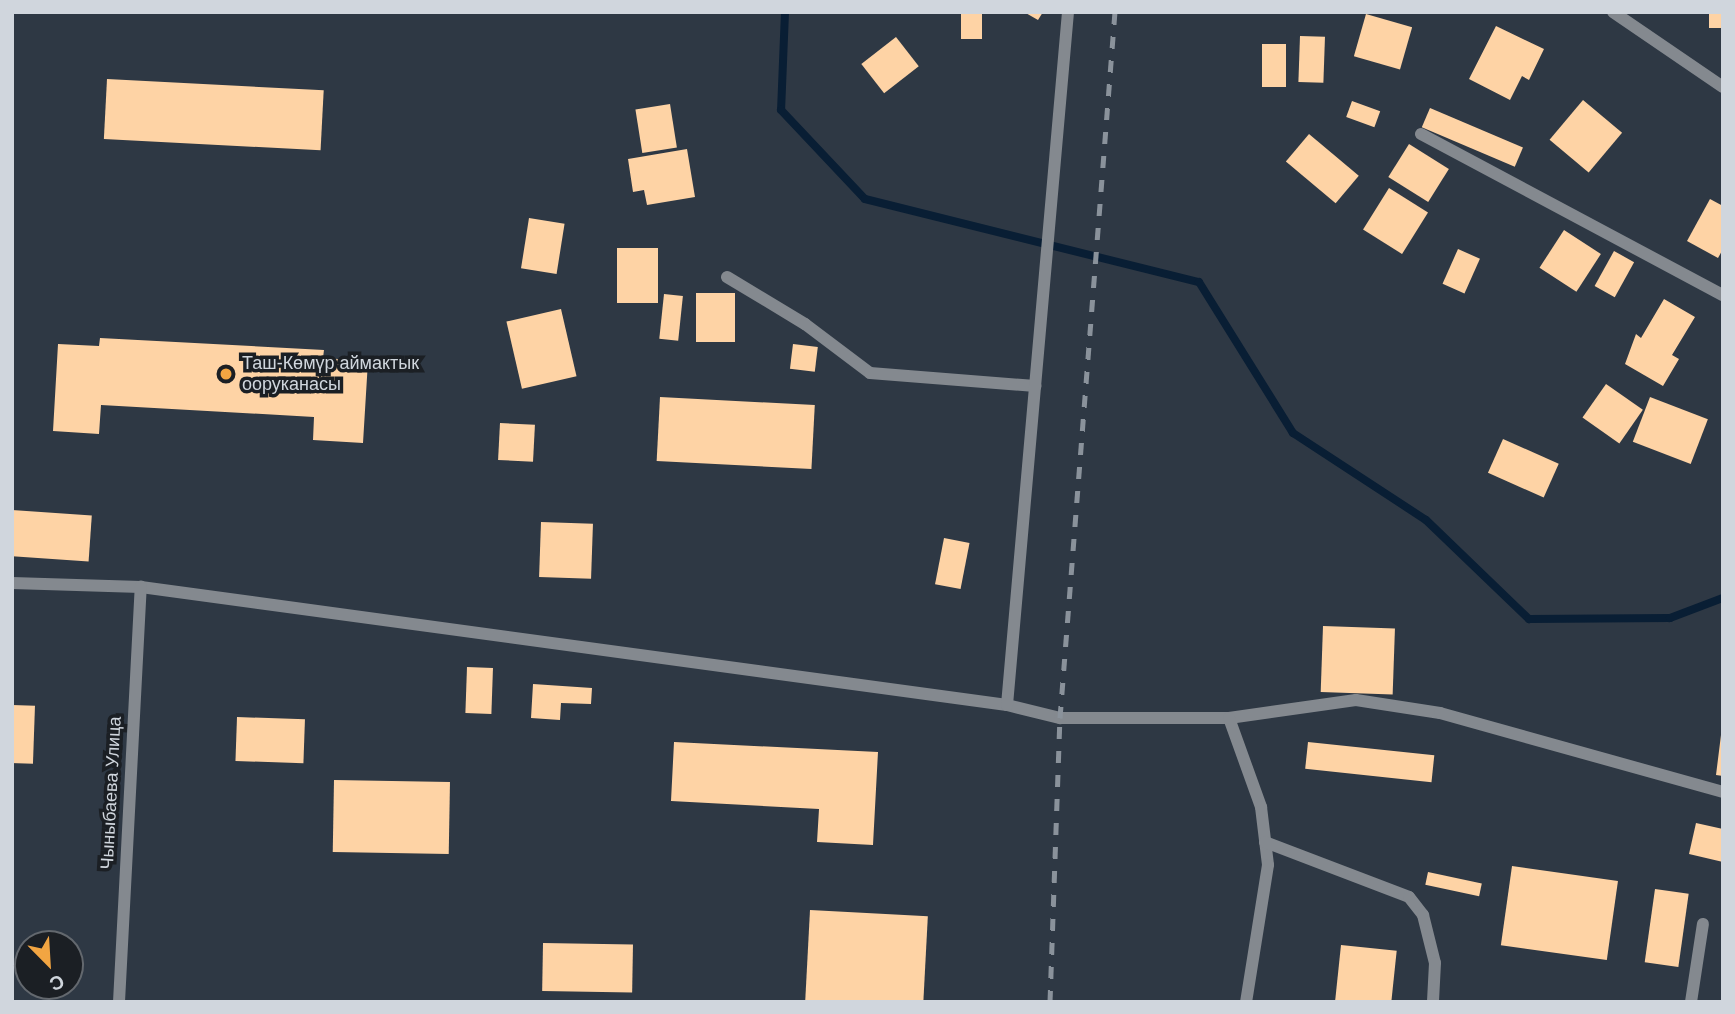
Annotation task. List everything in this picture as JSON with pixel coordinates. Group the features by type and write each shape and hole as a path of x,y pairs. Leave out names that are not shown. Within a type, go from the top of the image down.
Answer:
{"street":[{"path":"1007,705 1068,12"},
{"path":"1613,12 1723,87"},
{"path":"1421,134 1723,295"},
{"path":"727,277 805,324 870,373 1035,386"},
{"path":"12,583 141,587 1007,705 1060,718 1229,718 1356,700 1440,713 1723,792"},
{"name":"Чыныбаева Улица","path":"118,1002 141,587"},
{"path":"1229,718 1261,807 1268,865 1246,1002"},
{"path":"1265,842 1409,897 1423,915 1435,963 1433,1002"},
{"path":"1691,1002 1703,924"}],"building":[{"path":"961,12 982,12 982,39 961,39"},
{"path":"1024,12 1043,12 1038,20"},
{"path":"1709,12 1723,12 1723,28 1709,28"},
{"path":"1366,14 1412,27 1400,70 1354,56"},
{"path":"1496,26 1544,49 1529,80 1522,76 1510,100 1469,79"},
{"path":"1300,36 1325,37 1323,83 1298,82"},
{"path":"896,37 919,66 884,93 861,64"},
{"path":"1262,44 1286,44 1286,87 1262,87"},
{"path":"107,79 324,90 321,150 104,139"},
{"path":"1583,100 1622,133 1589,173 1550,140"},
{"path":"1352,101 1380,111 1374,127 1346,117"},
{"path":"670,104 677,147 642,153 635,109"},
{"path":"1430,108 1523,147 1515,167 1422,127"},
{"path":"1309,134 1359,176 1336,203 1286,162"},
{"path":"1409,144 1449,169 1428,202 1388,177"},
{"path":"687,149 695,197 647,205 644,190 633,192 628,159"},
{"path":"1389,188 1428,212 1402,254 1363,230"},
{"path":"1710,199 1723,206 1723,249 1718,258 1687,241"},
{"path":"529,218 565,224 557,274 521,268"},
{"path":"1564,230 1601,254 1576,292 1539,268"},
{"path":"617,248 658,248 658,303 617,303"},
{"path":"1458,249 1480,259 1464,293 1443,284"},
{"path":"1614,251 1634,262 1615,297 1595,286"},
{"path":"696,293 735,293 735,342 696,342"},
{"path":"664,294 683,296 678,341 659,339"},
{"path":"1664,299 1695,317 1672,355 1679,359 1663,386 1625,364 1636,334 1641,338"},
{"path":"561,309 577,376 522,389 506,322"},
{"path":"100,338 324,350 323,358 368,361 363,443 313,440 314,417 101,405 99,434 53,431 58,344 99,346"},
{"path":"793,344 818,347 815,372 790,369"},
{"path":"1606,384 1643,410 1619,443 1582,418"},
{"path":"660,397 815,405 811,469 657,461"},
{"path":"1650,397 1708,419 1691,464 1633,442"},
{"path":"500,423 535,425 533,462 498,460"},
{"path":"1503,439 1559,464 1544,498 1488,473"},
{"path":"12,510 92,516 89,561 12,556"},
{"path":"541,522 593,524 591,579 539,577"},
{"path":"944,538 970,543 961,589 935,584"},
{"path":"1323,626 1395,629 1393,694 1321,692"},
{"path":"467,667 493,668 491,714 465,713"},
{"path":"533,684 592,688 591,704 561,703 560,720 531,718"},
{"path":"12,705 35,706 33,764 12,763"},
{"path":"237,717 305,719 303,763 235,761"},
{"path":"1721,735 1723,736 1723,776 1716,775"},
{"path":"674,742 878,752 873,845 817,842 819,809 671,801"},
{"path":"1308,742 1434,755 1431,782 1305,769"},
{"path":"334,780 450,782 449,854 333,852"},
{"path":"1696,823 1723,829 1723,862 1689,854"},
{"path":"1512,866 1618,881 1607,960 1501,945"},
{"path":"1428,872 1482,883 1479,896 1425,885"},
{"path":"1655,889 1689,894 1678,967 1645,962"},
{"path":"810,910 928,916 923,1002 805,1002"},
{"path":"543,943 633,945 632,993 542,991"},
{"path":"1341,945 1397,951 1391,1002 1335,1002"}],"waterway":[{"path":"785,12 781,110 865,199 1199,282 1293,433 1426,520 1529,619 1670,618 1723,598"}],"railway":[{"path":"1050,1002 1060,718 1115,12"}],"place":[{"name":"Таш-Көмүр аймактык ооруканасы","path":"226,374"}]}
